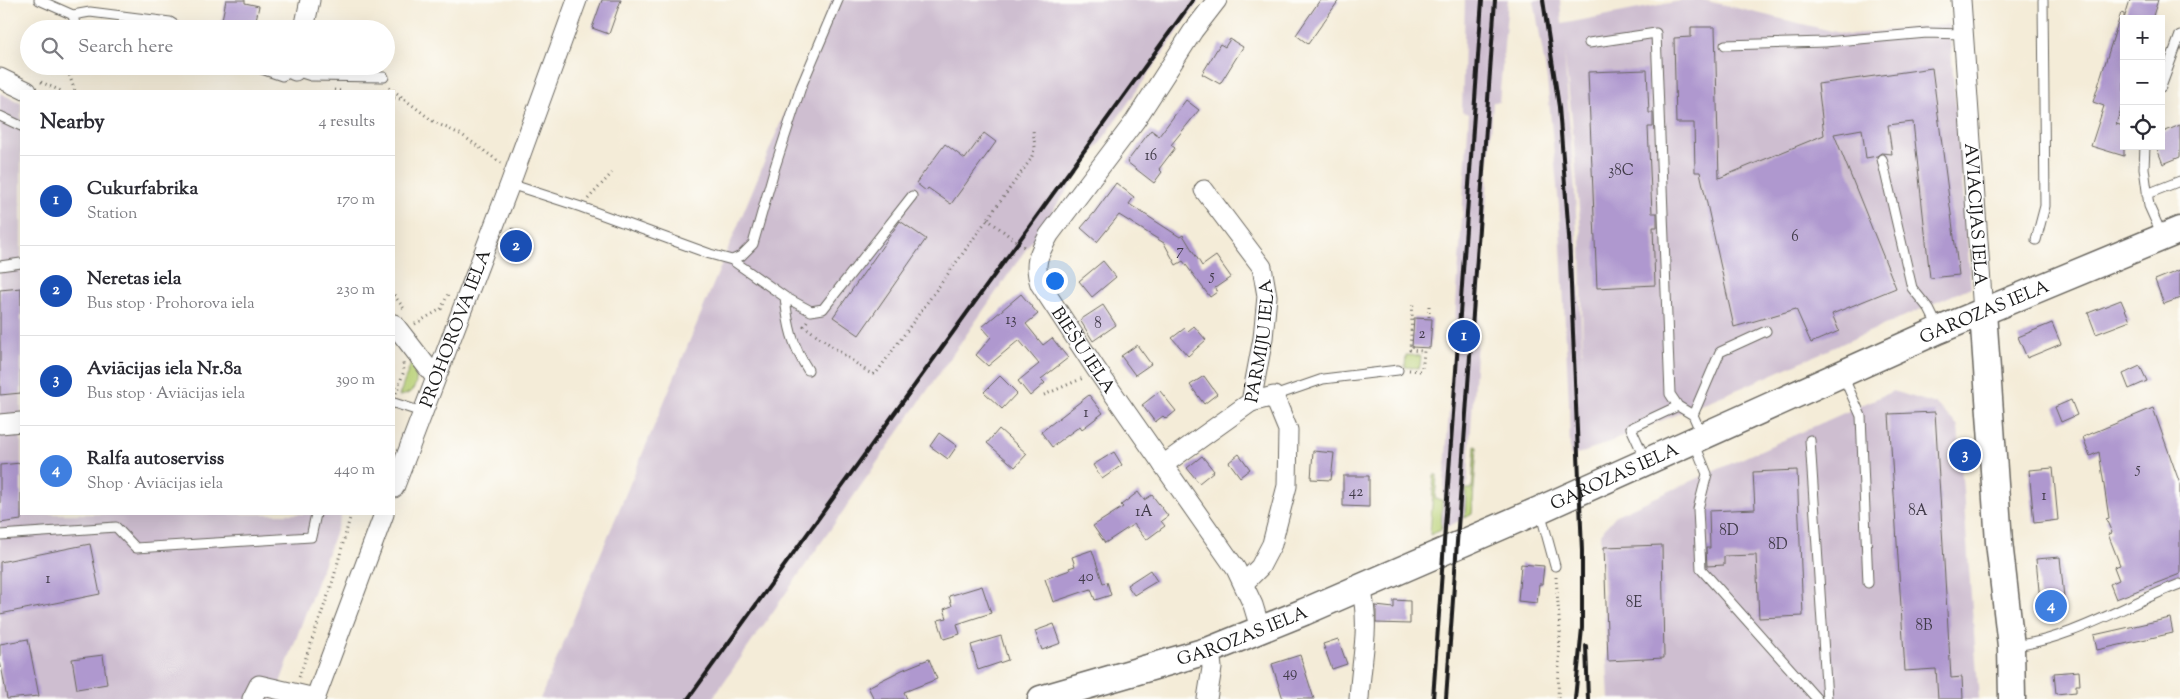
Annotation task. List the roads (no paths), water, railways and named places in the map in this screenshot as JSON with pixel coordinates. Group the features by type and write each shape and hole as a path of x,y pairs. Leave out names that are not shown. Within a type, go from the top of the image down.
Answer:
{"main road":[{"name":"GAROZAS IELA","path":"1041,699 1210,650 1360,588 1539,510 1646,461 1696,430 1842,373 2172,233"},
{"name":"AVIĀCIJAS IELA","path":"1982,312 1998,536 2011,646 2012,699"}],"street":[{"path":"306,20 310,0"},
{"name":"PROHOROVA IELA","path":"395,485 435,377 506,169 577,0"},
{"name":"BIEŠU IELA","path":"1217,0 1193,31 1135,121 1049,235 1038,256 1035,270 1040,284 1096,369 1244,582 1257,614 1260,628"},
{"name":"AVIĀCIJAS IELA","path":"1961,0 1982,312"},
{"path":"0,78 26,90"},
{"name":"PĀRMIJU IELA","path":"1163,465 1250,402 1263,338 1267,296 1262,267 1204,190"},
{"path":"395,325 435,377"},
{"path":"1244,582 1260,567 1272,544 1287,486 1288,430 1274,396 1250,402"},
{"path":"0,424 20,422"},
{"path":"252,699 259,685 315,699 384,515"},
{"path":"1359,699 1366,621 1366,607 1360,588"},
{"path":"1207,699 1212,668 1210,650"}],"lane":[{"path":"39,0 73,15 90,12 154,20"},
{"path":"732,260 741,256 753,244 801,87 838,0"},
{"path":"2036,240 2045,206 2043,0"},
{"path":"73,15 74,20"},
{"path":"1589,43 1656,33 1670,394 1696,430 1707,474 1698,509 1701,569 1817,699"},
{"path":"1725,44 1825,42 1927,33 1963,34"},
{"path":"2165,75 2180,35"},
{"path":"309,75 384,77"},
{"path":"0,116 20,126"},
{"path":"2145,150 2144,168 2149,206 2172,233"},
{"path":"1882,160 1912,288 1929,309 1940,330"},
{"path":"506,169 581,207 732,260 786,297 811,311 824,309 831,302 912,196"},
{"path":"2148,194 2180,181"},
{"path":"0,266 20,263"},
{"path":"786,297 788,326 797,353 808,370"},
{"path":"1696,430 1720,352 1766,331"},
{"path":"1274,396 1323,379 1398,370"},
{"path":"1842,373 1861,416 1868,582"},
{"path":"395,403 422,412"},
{"path":"1646,461 1631,428 1678,406"},
{"path":"1810,440 1827,699"},
{"path":"1539,510 1555,566"},
{"path":"0,535 116,527 136,548 311,537 316,515"},
{"path":"2011,646 2030,644 2090,625 2109,614 2180,584"}],"railway":[{"path":"688,699 1193,0"},
{"path":"1433,699 1482,0"},
{"path":"1446,699 1495,0"},
{"path":"1543,0 1559,107 1569,236 1582,551 1582,628 1575,699"},
{"path":"1586,646 1588,699"}],"place":[{"name":"Neretas iela","path":"516,246"},
{"name":"Cukurfabrika","path":"1464,336"},
{"name":"Aviācijas iela Nr.8a","path":"1965,455"},
{"name":"Ralfa autoserviss","path":"2051,606"}]}
